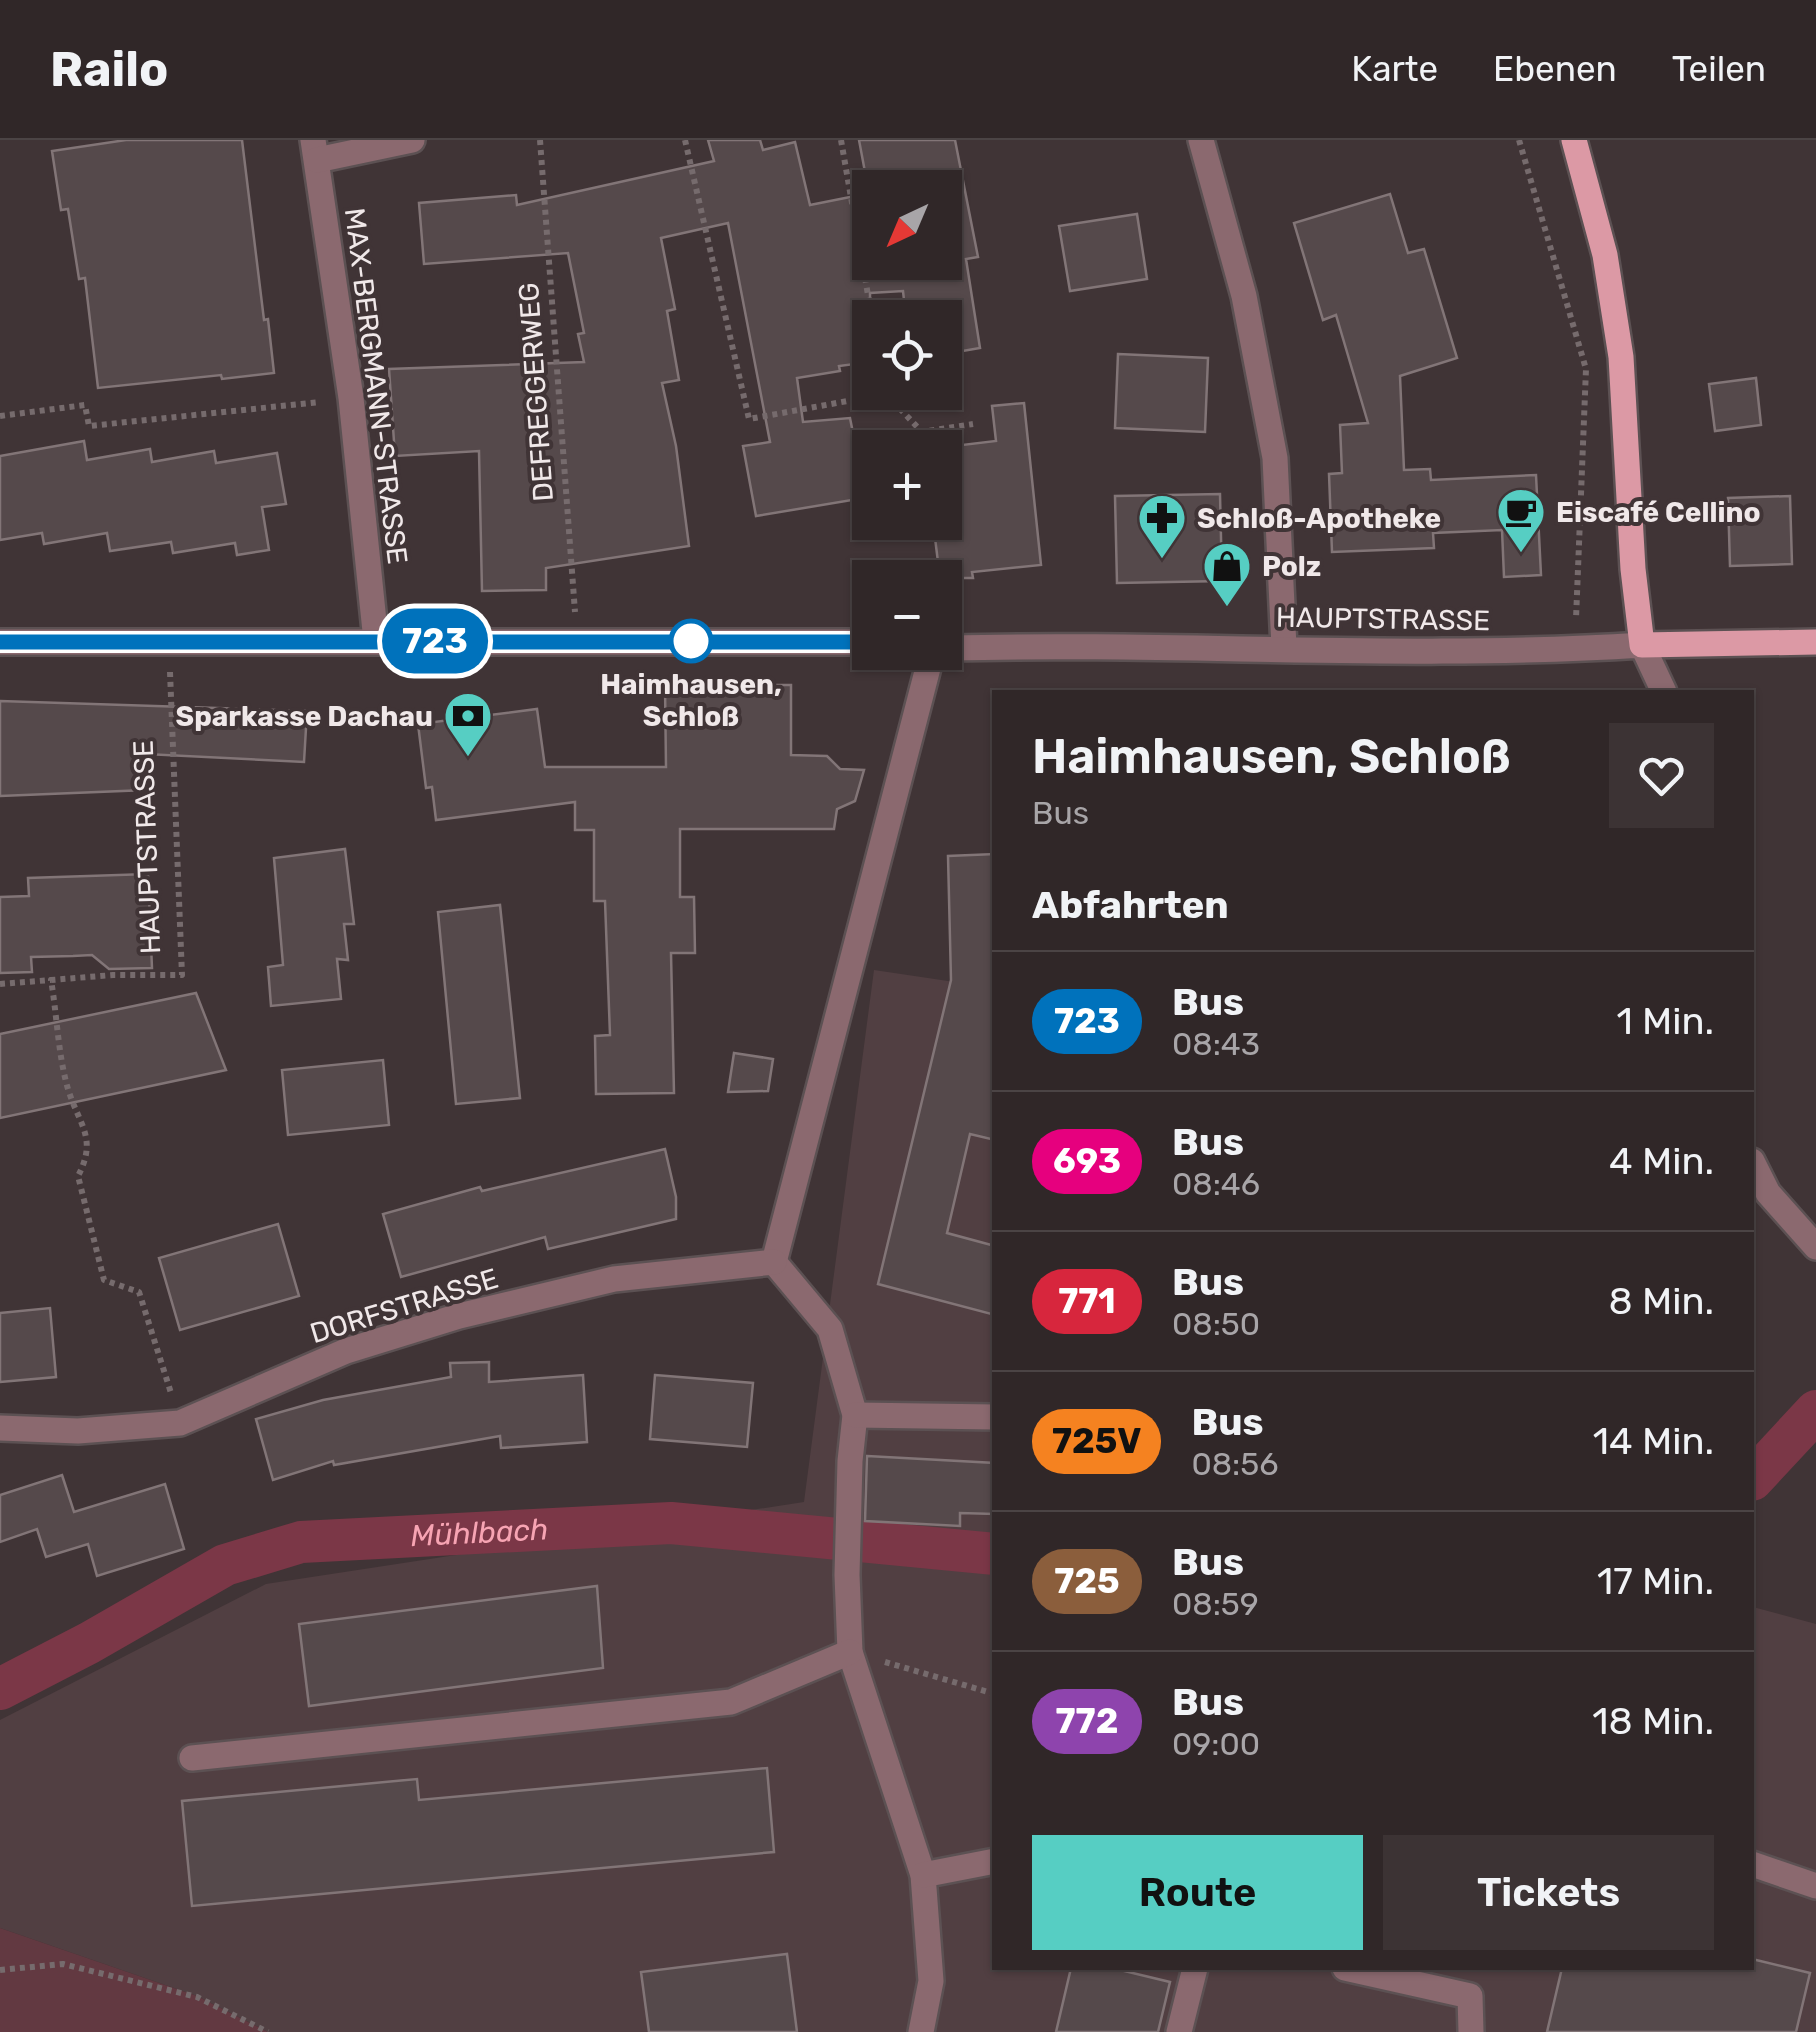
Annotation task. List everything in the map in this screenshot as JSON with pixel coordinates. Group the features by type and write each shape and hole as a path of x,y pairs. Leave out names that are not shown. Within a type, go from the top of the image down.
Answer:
{"main road":[{"path":"1574,140 1605,256 1620,357 1633,570 1642,645 1816,642"}],"street":[{"path":"315,150 412,140"},
{"path":"1201,140 1244,296 1275,458 1284,648"},
{"name":"MAX-BERGMANN-STRASSE","path":"315,150 351,398 376,641"},
{"path":"0,642 852,642"},
{"path":"1642,645 1663,690"},
{"name":"HAUPTSTRASSE","path":"962,649 1574,650 1642,645"},
{"path":"921,2032 931,1981 923,1876 850,1652 847,1574 855,1415 830,1329 774,1262 930,670"},
{"path":"1754,1165 1768,1193 1816,1246"},
{"name":"DORFSTRASSE","path":"0,1428 78,1431 180,1423 346,1351 459,1316 614,1279 774,1262"},
{"path":"855,1415 992,1417"},
{"path":"192,1758 731,1702 850,1652"},
{"path":"923,1876 992,1862"},
{"path":"1754,1865 1816,1886"},
{"path":"1179,2032 1194,1970"},
{"path":"1354,1970 1470,1996 1471,2032"}],"path":[{"name":"DEFREGGERWEG","path":"540,140 577,641"},
{"path":"685,140 750,420 852,400"},
{"path":"841,140 869,300"},
{"path":"1519,140 1586,369 1574,650"},
{"path":"0,416 85,405 89,426 351,398"},
{"path":"902,410 922,432 973,424"},
{"name":"HAUPTSTRASSE","path":"52,980 113,974 182,974 169,641"},
{"path":"0,984 52,980 68,1089 86,1128 88,1158 78,1176 104,1280 140,1292 180,1423"},
{"path":"850,1652 992,1693"},
{"path":"0,1970 63,1964 197,1996 268,2032"}],"shaded area":[{"path":"874,970 992,988 992,1970 1754,1970 1754,1607 1816,1624 1816,2032 268,2032 197,1996 0,1928 0,1720 266,1584 804,1502"},
{"path":"0,1928 197,1996 268,2032 0,2032"}],"building":[{"path":"126,140 242,140 274,373 98,388 85,278 79,279 68,209 61,210 52,151"},
{"path":"708,140 760,140 763,150 795,142 810,205 852,197 852,280 962,280 962,176 978,257 966,259 980,348 962,351 962,300 904,300 903,291 870,293 870,300 852,300 852,364 839,366 840,371 797,378 803,422 850,418 852,500 756,516 743,446 770,442 728,223 661,238 675,309 667,311 679,380 662,383 676,446 689,546 546,568 546,590 482,591 479,451 395,456 389,369 584,362 578,334 584,333 568,253 424,264 419,203 516,195 517,205 714,161"},
{"path":"859,140 955,140 961,170 865,170"},
{"path":"1390,194 1408,253 1424,249 1457,358 1400,376 1404,470 1430,469 1431,480 1536,475 1541,575 1504,577 1502,530 1433,533 1434,548 1332,552 1329,474 1342,473 1340,425 1368,423 1336,315 1323,320 1294,223"},
{"path":"1137,214 1147,279 1070,291 1059,226"},
{"path":"1118,354 1208,358 1205,432 1115,428"},
{"path":"1756,378 1761,425 1715,431 1709,384"},
{"path":"1024,403 1041,565 972,572 973,578 962,578 962,560 938,560 935,540 962,540 962,445 996,441 992,406"},
{"path":"84,441 87,460 150,449 152,462 214,451 216,463 277,453 286,504 262,507 269,550 237,555 235,543 173,553 171,542 110,551 107,533 44,544 42,533 0,540 0,456"},
{"path":"1220,494 1222,581 1117,583 1115,496"},
{"path":"1790,496 1792,564 1730,566 1728,498"},
{"path":"665,685 791,685 791,755 827,756 840,769 864,770 855,801 837,809 834,829 680,829 680,897 694,897 695,953 671,953 674,1093 596,1094 595,1036 610,1035 605,901 594,901 594,830 575,830 575,802 436,820 432,787 426,788 418,724 537,709 545,767 666,767"},
{"path":"0,701 307,711 304,762 146,754 146,790 0,796"},
{"path":"345,849 354,924 344,924 348,960 337,959 341,999 271,1006 268,967 283,965 274,858"},
{"path":"992,854 992,1139 970,1134 947,1233 992,1245 992,1314 878,1284 951,980 948,856"},
{"path":"148,874 152,968 109,969 92,955 31,957 32,972 0,973 0,897 29,896 28,878"},
{"path":"500,905 520,1098 456,1104 438,912"},
{"path":"196,993 226,1070 0,1118 0,1034"},
{"path":"734,1053 773,1059 768,1091 728,1092"},
{"path":"383,1060 389,1125 288,1135 282,1070"},
{"path":"665,1149 676,1197 676,1219 548,1249 545,1237 401,1277 383,1214 480,1187 482,1191"},
{"path":"278,1224 299,1296 180,1330 159,1258"},
{"path":"50,1308 56,1377 0,1382 0,1313"},
{"path":"489,1362 489,1382 583,1375 587,1442 501,1448 500,1436 334,1465 333,1461 273,1480 256,1419 323,1400 451,1377 450,1363"},
{"path":"655,1375 753,1383 747,1447 650,1439"},
{"path":"867,1456 992,1463 992,1514 960,1513 960,1526 865,1521"},
{"path":"62,1475 74,1512 165,1484 184,1549 97,1576 88,1544 46,1557 37,1529 0,1542 0,1495"},
{"path":"597,1586 603,1668 309,1706 299,1624"},
{"path":"767,1768 774,1852 192,1906 182,1801 417,1779 419,1800"},
{"path":"787,1954 797,2032 649,2032 641,1972"},
{"path":"1754,1959 1810,1973 1796,2032 1547,2032 1562,1970 1754,1970"},
{"path":"1071,1970 1120,1970 1170,1982 1158,2032 1056,2032"}],"waterway":[{"name":"Mühlbach","path":"1754,1478 1816,1411"},
{"name":"Mühlbach","path":"0,1689 225,1565 301,1542 671,1523 992,1554"}],"bus line":[{"name":"723","path":"0,642 852,641"}],"place":[{"name":"Eiscafé Cellino","path":"1521,554"},
{"name":"Schloß-Apotheke","path":"1162,560"},
{"name":"Polz","path":"1227,608"},
{"name":"Haimhausen, Schloß","path":"691,641"},
{"name":"Sparkasse Dachau","path":"468,758"}]}
